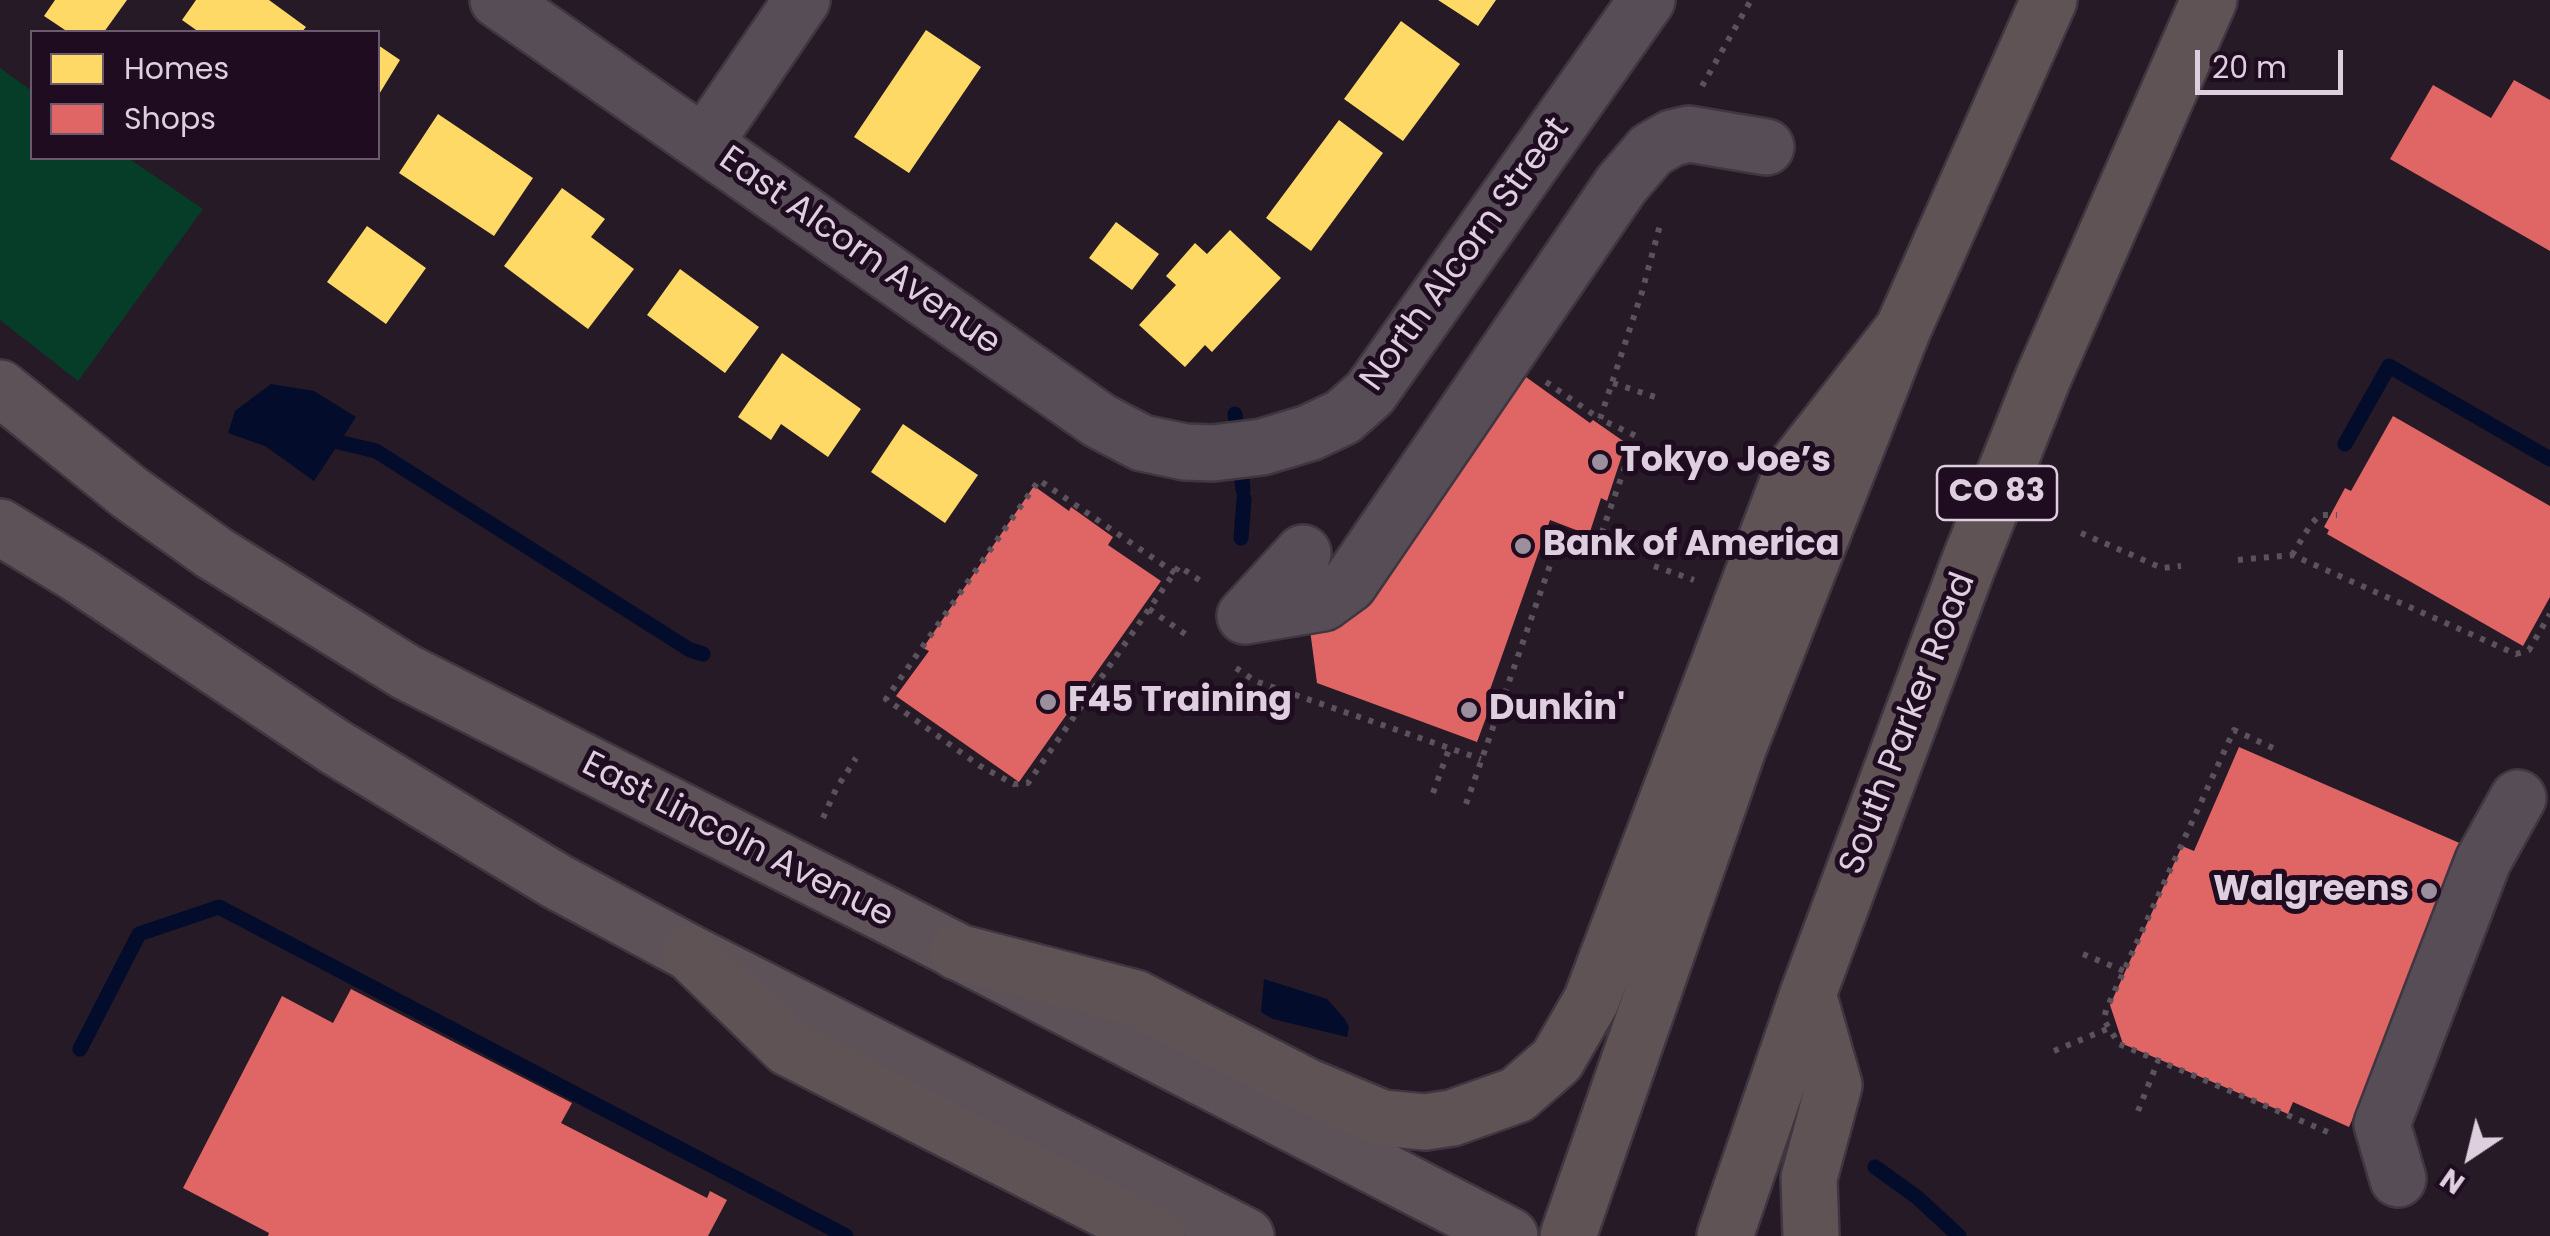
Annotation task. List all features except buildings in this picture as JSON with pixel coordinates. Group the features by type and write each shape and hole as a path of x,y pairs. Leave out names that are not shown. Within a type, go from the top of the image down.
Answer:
{"highway":[{"path":"1568,1236 1739,746 1903,329 2049,0"},
{"name":"South Parker Road","path":"1725,1236 1808,994 1967,568 2037,394 2209,0"},
{"path":"957,952 1135,998 1306,1086 1382,1118 1424,1122 1452,1118 1517,1096 1557,1060 1591,1001 1792,471 1903,329"},
{"path":"690,953 788,1048 1157,1236"},
{"path":"1808,994 1834,1085 1809,1178 1811,1236"}],"main road":[{"name":"East Lincoln Avenue","path":"0,388 161,515 338,633 470,706 1510,1236"},
{"path":"0,527 335,748 556,880 690,953 1246,1236"}],"street":[{"name":"East Alcorn Avenue","path":"498,0 1122,434 1185,452 1240,451"},
{"path":"704,144 802,0"},
{"name":"North Alcorn Street","path":"1240,451 1309,434 1343,416 1370,392 1647,0"},
{"path":"1233,626 1323,603 1349,584 1629,173 1651,150 1689,134 1766,146"},
{"path":"1233,626 1304,552"},
{"path":"2398,1179 2382,1124 2483,861 2518,798"}],"path":[{"path":"1699,92 1751,0"},
{"path":"1600,419 1664,210"},
{"path":"1466,804 1561,534 1597,546 1636,436 1600,419 1541,378"},
{"path":"1613,383 1658,398"},
{"path":"1175,573 1038,480 886,699 980,766 1014,784 1028,783 1175,573 1179,566 1233,626 1255,681 1481,759"},
{"path":"2292,556 2320,516 2338,515"},
{"path":"2080,534 2162,568 2181,566"},
{"path":"2238,560 2292,556 2516,654 2529,650 2550,614"},
{"path":"1654,566 1710,586"},
{"path":"1149,609 1191,638"},
{"path":"2273,748 2234,730 2106,1010 2107,1029 2119,1044 2332,1134"},
{"path":"1433,794 1449,749"},
{"path":"824,818 856,758"},
{"path":"2083,954 2124,970"},
{"path":"2054,1051 2107,1029"},
{"path":"2138,1111 2158,1061"}],"green space":[{"path":"0,68 30,90 30,160 131,160 203,209 78,381 0,320"}],"water":[{"path":"271,384 314,391 356,417 314,481 265,446 228,433 235,411"},
{"path":"1264,979 1327,999 1349,1027 1347,1037 1273,1019 1261,1012"}],"waterway":[{"path":"2345,444 2389,366 2550,459"},
{"path":"1235,414 1243,490"},
{"path":"322,438 376,451 690,650 703,654"},
{"path":"1241,538 1244,499"},
{"path":"80,1049 139,934 219,907 846,1236"},
{"path":"1875,1167 1918,1198 1959,1236"}],"place":[{"name":"Tokyo Joe’s","path":"1600,462"},
{"name":"Bank of America","path":"1523,546"},
{"name":"F45 Training","path":"1048,702"},
{"name":"Dunkin'","path":"1469,710"},
{"name":"Walgreens","path":"2429,891"}]}
